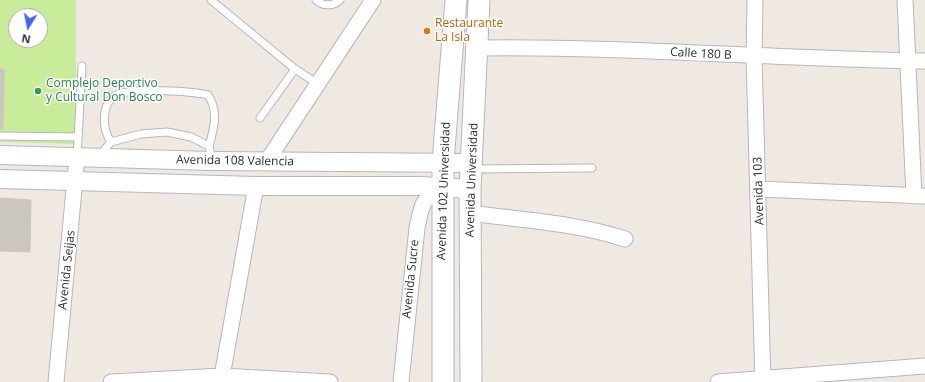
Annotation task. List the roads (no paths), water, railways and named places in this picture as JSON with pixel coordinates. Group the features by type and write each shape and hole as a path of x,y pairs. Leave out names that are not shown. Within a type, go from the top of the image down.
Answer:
{"main road":[{"name":"Avenida Universidad","path":"471,382 470,213 479,0"},
{"name":"Avenida 102 Universidad","path":"443,382 442,186 456,1"}],"street":[{"path":"267,161 319,85 373,0"},
{"name":"Avenida 103","path":"755,0 754,57 759,189 763,381"},
{"path":"759,189 920,196 908,61 905,0"},
{"name":"Calle 180 B","path":"477,48 550,47 754,57 925,61"},
{"name":"Avenida 108 Valencia","path":"0,155 97,158 211,153 267,161 443,162 471,174"},
{"name":"Avenida Seijas","path":"56,382 76,181 77,157"},
{"name":"Avenida 108 Valencia","path":"0,179 256,186 442,186 471,174"},
{"path":"221,379 256,186"},
{"name":"Avenida Sucre","path":"401,382 417,228 421,206 427,197 442,186"},
{"path":"470,213 594,230 625,239"},
{"path":"718,382 763,381 925,366"},
{"path":"111,382 221,379 330,382"}],"lane":[{"path":"210,0 295,68 319,85"},
{"path":"316,0 320,4 330,5 340,0"},
{"path":"77,157 82,66"},
{"path":"260,118 295,68"},
{"path":"110,142 106,135 103,122 106,110 112,98 119,94 148,91 193,92 208,96 213,103 215,112 211,153"},
{"path":"97,158 110,142 141,134 167,132 191,137 211,153"},
{"path":"0,136 78,137"},
{"path":"471,174 592,168"}],"place":[{"name":"Restaurante La Isla","path":"427,31"},
{"name":"Complejo Deportivo y Cultural Don Bosco","path":"38,91"}]}
